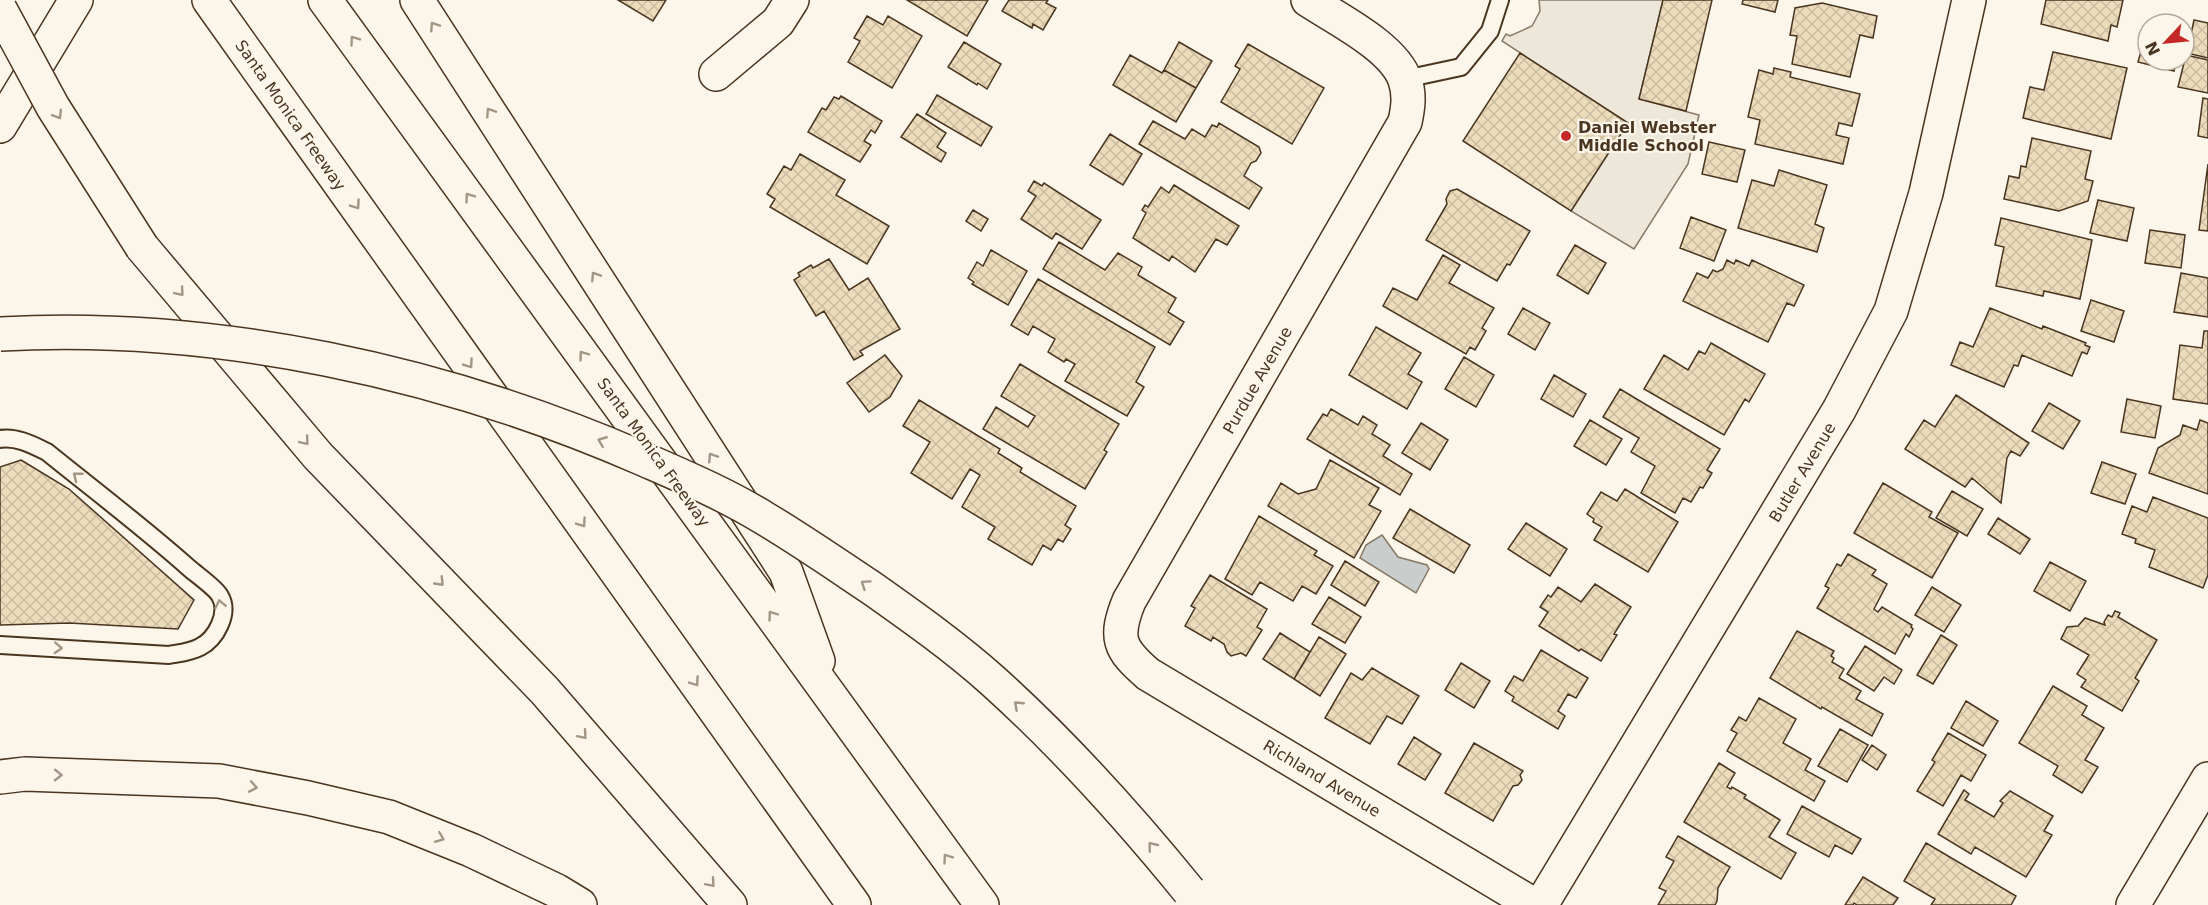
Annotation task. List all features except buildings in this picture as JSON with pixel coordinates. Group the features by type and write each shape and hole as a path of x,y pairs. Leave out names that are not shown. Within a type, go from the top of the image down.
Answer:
{"main road":[{"path":"0,126 76,0"},
{"name":"Santa Monica Freeway","path":"325,0 982,905"},
{"path":"417,0 786,572 831,696"},
{"path":"716,75 778,22 792,0"},
{"path":"1308,0 1372,42 1391,58 1405,79"},
{"name":"Butler Avenue","path":"1541,905 1839,410 1891,311 1926,193 1969,0"},
{"path":"0,9 52,107 142,247 318,456 545,691 730,905"},
{"name":"Santa Monica Freeway","path":"217,10 854,905"},
{"name":"Purdue Avenue","path":"1121,641 1121,621 1129,601 1405,122 1409,101 1405,79"},
{"path":"0,334 48,331 155,336 265,348 354,364 522,411 603,441 683,476 762,516 839,566 919,621 991,679 1062,746 1129,818 1194,898"},
{"name":"Richland Avenue","path":"1121,641 1130,658 1149,674 1534,905"},
{"path":"0,777 25,774 219,781 309,798 389,817 471,850 557,891 580,905"},
{"path":"2133,905 2208,779"}],"lane":[{"path":"1405,79 1461,68 1490,31 1500,0"},
{"path":"0,438 27,442 47,452 212,588 220,596 223,609 222,619 214,635 202,646 183,653 169,655 0,645"}],"shaded area":[{"path":"1539,0 1663,0 1639,99 1699,115 1688,164 1634,249 1571,211 1628,123 1502,41 1506,34 1510,36 1532,26 1540,11"},
{"path":"1382,535 1398,557 1427,565 1429,569 1416,593 1360,558 1366,545"}],"place":[{"name":"Daniel Webster Middle School","path":"1566,136"}]}
